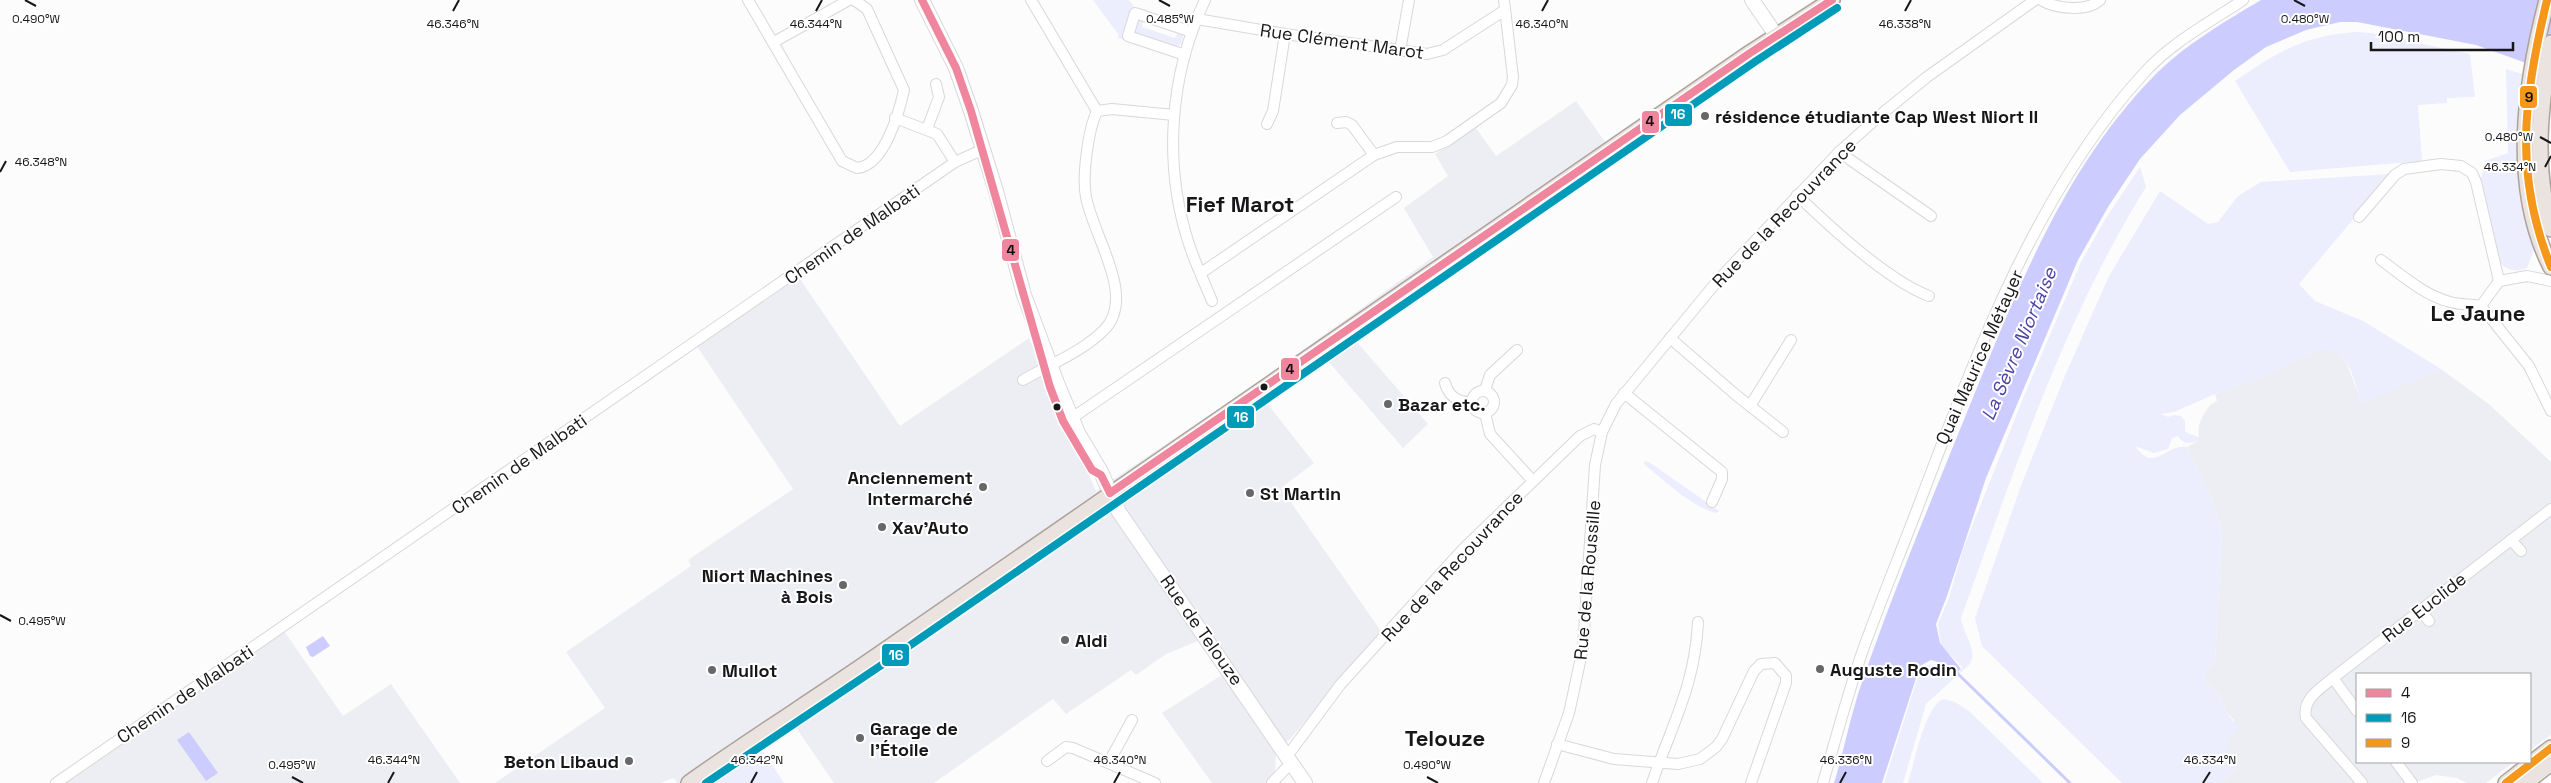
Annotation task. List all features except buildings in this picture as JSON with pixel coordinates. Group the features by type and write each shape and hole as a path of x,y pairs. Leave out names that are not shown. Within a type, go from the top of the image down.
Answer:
{"main road":[{"path":"689,783 743,744 874,658 1776,36 1832,0"},
{"path":"2547,0 2537,87 2539,166 2541,185 2551,229"},
{"path":"2551,43 2526,114 2527,174 2537,226 2545,255 2551,267"},
{"path":"2506,783 2551,748"},
{"path":"2525,783 2551,763"}],"street":[{"path":"748,0 845,164 861,168 881,153 903,97 903,85 867,9 854,0"},
{"path":"774,42 850,0"},
{"name":"Rue de Telouze","path":"922,0 956,68 984,150 1028,304 1029,317 1072,418 1119,512 1200,632 1290,758 1305,783"},
{"path":"1031,0 1097,111"},
{"path":"1205,0 1185,55 1174,115 1173,168 1188,240 1212,301"},
{"path":"1400,51 1409,0"},
{"path":"1752,0 1776,36"},
{"name":"Rue de la Recouvrance","path":"1272,783 1346,678 1463,549 1532,480 1585,432 1594,429 1602,432 1624,393 1719,279 1797,195 1839,152 1913,88 2035,0"},
{"path":"2041,0 2058,6 2088,8 2100,0"},
{"name":"Quai Maurice Métayer","path":"1823,783 1863,649 1936,457 1983,341 2039,224 2065,179 2093,139 2145,72 2191,35 2243,0"},
{"path":"1201,273 1374,155 1397,147 1440,145 1500,103 1512,86 1513,77 1504,5"},
{"name":"Rue Clément Marot","path":"1197,19 1400,51 1436,53 1504,5"},
{"path":"1185,55 1128,36 1135,13 1192,32"},
{"path":"1267,124 1274,111 1285,34"},
{"path":"927,129 939,97 936,84"},
{"path":"1097,111 1112,109 1174,115"},
{"path":"1023,380 1103,331 1114,316 1118,303 1116,288 1092,217 1085,187 1092,125 1097,111"},
{"path":"895,118 927,129 939,137 955,162"},
{"path":"1337,123 1346,122 1352,125 1374,155"},
{"name":"Chemin de Malbati","path":"56,783 955,162 984,150"},
{"path":"1839,152 1931,216"},
{"path":"2359,217 2400,170 2428,164 2461,166 2472,173 2476,182 2499,281"},
{"path":"1797,195 1837,231 1895,278 1929,296"},
{"path":"1072,418 1396,197"},
{"path":"2382,260 2421,290 2436,298 2453,303 2481,306 2529,366 2551,411"},
{"path":"2481,306 2499,281 2527,276 2551,281"},
{"path":"1670,338 1681,350 1783,432"},
{"path":"1750,406 1791,340"},
{"path":"1485,390 1490,376 1517,350"},
{"name":"Rue de Telouze","path":"1050,364 1063,421 1092,470 1101,475"},
{"path":"1445,383 1447,390 1454,399 1472,402"},
{"path":"1485,390 1493,397 1494,404 1491,410 1485,413 1474,409 1472,402 1476,393 1485,390"},
{"path":"1624,393 1722,472 1722,479 1712,502"},
{"path":"1485,413 1490,434 1532,480"},
{"name":"Rue de la Roussille","path":"1544,783 1569,713 1583,648 1596,465 1602,432"},
{"name":"Rue Euclide","path":"2362,783 2306,718 2305,712 2313,694 2551,508"},
{"path":"2511,540 2521,551"},
{"path":"2468,559 2475,568"},
{"path":"2420,610 2429,621"},
{"path":"1652,783 1689,684 1696,648 1698,622"},
{"path":"1558,744 1614,759 1684,763 1708,755 1722,739 1754,671 1761,664 1775,663 1786,676 1786,684 1751,783"},
{"path":"2332,678 2356,710"},
{"path":"1109,762 1132,720"},
{"path":"1047,760 1066,747 1109,762 1148,781"},
{"path":"2397,763 2412,783"}],"shaded area":[{"path":"1093,0 1129,0 1134,7 1125,40 1118,38 1118,34"},
{"path":"1137,18 1143,19 1142,27 1175,38 1178,32 1184,34 1181,44 1176,48 1134,35"},
{"path":"2356,32 2371,33 2470,54 2475,97 2447,98 2447,103 2418,105 2422,161 2290,172 2235,81 2292,47 2321,37"},
{"path":"2506,69 2522,74 2516,148 2519,186 2534,250 2527,268 2519,270 2509,269 2499,262 2480,183 2485,161 2508,153"},
{"path":"1576,101 1615,156 1495,246 1356,341 1428,424 1403,448 1328,361 1266,402 1314,463 1281,488 1381,631 1292,737 1276,751 1275,772 1265,783 1212,783 1162,713 1222,675 1198,641 1166,654 1136,675 1131,670 1066,714 1053,699 934,783 834,783 795,726 707,783 677,783 674,778 660,783 495,783 605,708 566,652 691,566 688,560 793,489 692,339 791,272 800,279 900,426 1029,338 1096,491 1254,385 1433,257 1404,208 1448,176 1435,154 1476,128 1496,156"},
{"path":"2140,167 2146,187 2116,238 2065,343 2021,453 1961,618 1972,652 1970,664 1926,704 1903,783 1884,783 1921,667 1931,664 1936,665 1954,677 1963,668 1941,645 1938,624 1949,598 1963,549 2024,396 2081,262 2106,218"},
{"path":"2391,174 2299,284 2315,301 2363,321 2441,369 2362,404 2353,375 2343,359 2337,353 2328,350 2317,350 2256,380 2215,394 2174,412 2160,414 2168,417 2174,415 2181,416 2185,421 2185,432 2198,437 2198,441 2186,443 2178,436 2172,438 2168,449 2154,453 2135,446 2148,458 2160,456 2179,447 2187,447 2210,495 2222,531 2215,663 2206,670 2204,680 2220,696 2227,713 2239,729 2230,739 2227,748 2237,769 2219,783 2122,783 1982,646 1975,618 2022,483 2064,378 2109,276 2160,191 2208,224 2218,222 2238,196 2261,182"},
{"path":"2328,348 2335,350 2346,362 2362,403 2441,369 2490,405 2551,462 2551,735 2531,749 2531,673 2356,673 2356,763 2513,763 2486,783 2467,783 2457,778 2436,775 2413,783 2219,783 2237,769 2229,759 2226,746 2234,720 2227,713 2220,696 2204,680 2206,670 2215,663 2222,531 2210,495 2187,447 2198,441 2199,425 2210,405 2217,401 2215,394 2256,380 2317,350"},
{"path":"1645,461 1719,511 1715,513 1686,498 1644,464"},
{"path":"284,631 343,716 391,684 460,783 62,783"},
{"path":"1943,699 1955,702 1969,711 2043,783 1908,783 1917,750 1931,712"},
{"path":"761,748 784,783 707,783 708,782"}],"water":[{"name":"La Sèvre Niortaise","path":"2261,0 2540,0 2551,5 2551,72 2476,45 2357,22 2340,22 2306,30 2266,47 2234,70 2180,115 2140,159 2108,207 2078,260 1986,478 1936,624 1940,643 1961,669 1954,675 1944,664 1931,660 1920,666 1882,783 1834,783 1858,694 1899,581 2009,310 2048,227 2095,148 2123,111 2153,77 2191,45"},
{"path":"323,636 330,646 313,657 310,656 306,647"},
{"path":"189,732 218,773 206,781 177,740"}],"waterway":[{"path":"1954,670 2070,783"}],"transit line":[{"name":"4","path":"922,0 956,68 971,111 1050,387 1063,421 1092,470 1101,475 1110,493"},
{"name":"4","path":"1110,493 1750,53 1832,0"},
{"name":"9","path":"2547,0 2533,69 2526,134 2527,167 2531,199 2539,233 2551,267"},
{"name":"16","path":"706,783 883,664 1756,61 1837,8"},
{"name":"9","path":"2506,783 2551,748"}],"place":[{"name":"résidence étudiante Cap West Niort II","path":"1705,116"},
{"name":"Bazar etc.","path":"1388,404"},
{"name":"Anciennement Intermarché","path":"983,487"},
{"name":"St Martin","path":"1250,493"},
{"name":"Xav'Auto","path":"882,527"},
{"name":"Niort Machines à Bois","path":"843,585"},
{"name":"Aldi","path":"1065,640"},
{"name":"Auguste Rodin","path":"1820,669"},
{"name":"Mullot","path":"712,670"},
{"name":"Garage de l'Étoile","path":"860,738"},
{"name":"Beton Libaud","path":"629,761"}],"district":[{"name":"Fief Marot","path":"1240,204"},
{"name":"Le Jaune","path":"2478,313"},
{"name":"Telouze","path":"1445,738"}]}
